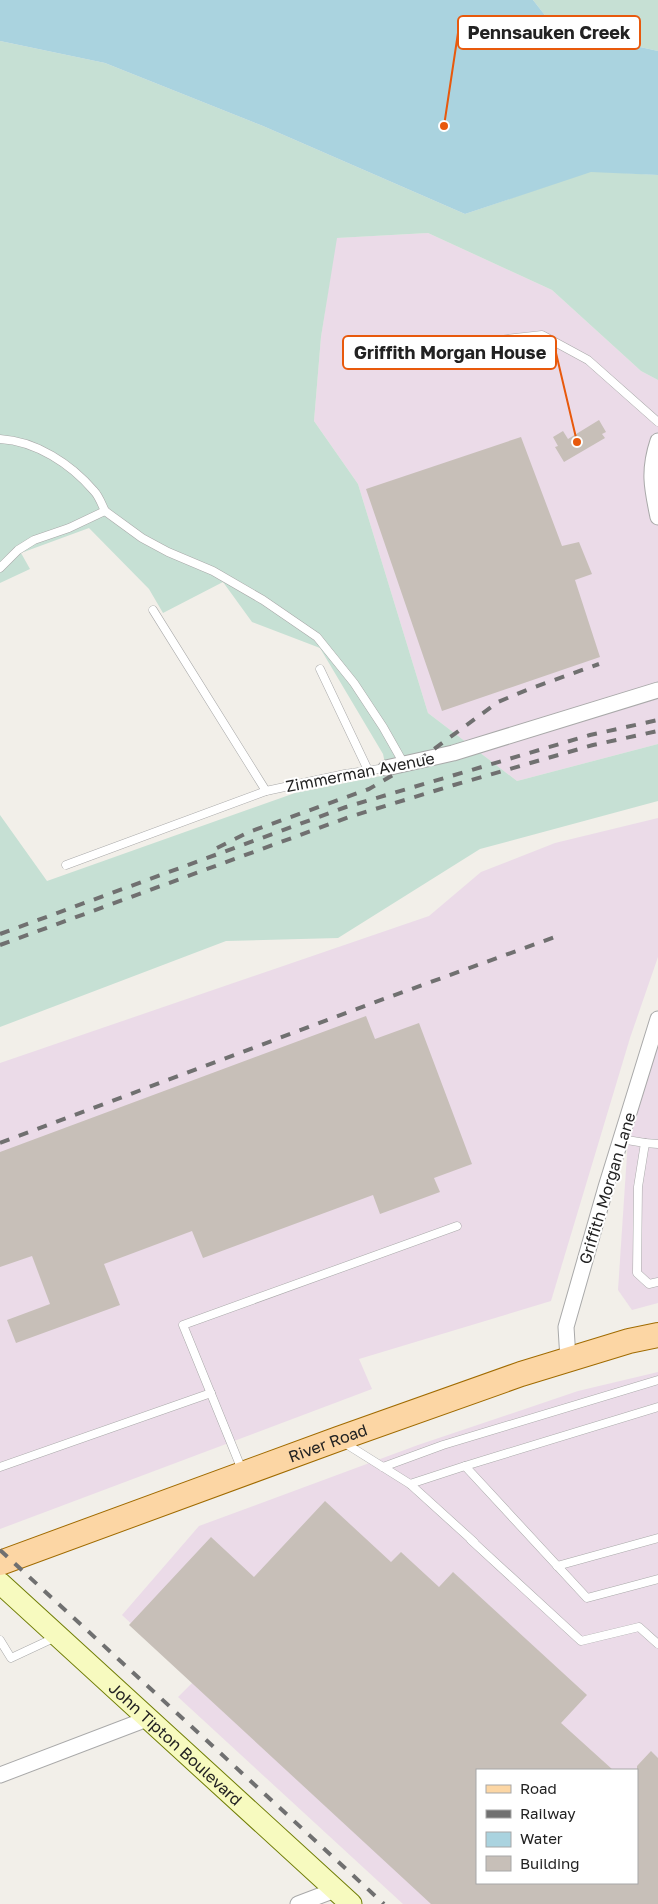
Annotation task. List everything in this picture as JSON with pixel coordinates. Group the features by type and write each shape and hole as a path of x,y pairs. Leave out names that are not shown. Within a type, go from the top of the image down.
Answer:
{"main road":[{"name":"River Road","path":"0,1563 521,1374 568,1359 658,1335"}],"street":[{"path":"658,441 654,454 651,479 658,517"},
{"name":"Zimmerman Avenue","path":"386,768 453,753 658,690"},
{"name":"Griffith Morgan Lane","path":"568,1359 566,1327 658,1019"},
{"name":"John Tipton Boulevard","path":"0,1583 343,1897"},
{"path":"0,1775 148,1719"},
{"path":"298,1904 343,1897"}],"lane":[{"path":"437,347 542,336 588,360 658,422"},
{"path":"0,439 32,446 48,454 68,467 94,491 105,511 142,538 168,552 213,571 263,600 317,637 354,683 383,727 404,764"},
{"path":"0,568 18,550 34,540 69,528 105,511"},
{"name":"Zimmerman Avenue","path":"154,610 266,791 386,768"},
{"path":"320,669 368,770"},
{"path":"66,865 266,791"},
{"path":"621,1139 658,1144"},
{"path":"644,1143 638,1187 637,1273 649,1284 658,1282"},
{"path":"244,1473 183,1326 457,1226"},
{"path":"383,1467 443,1445 658,1380"},
{"path":"0,1467 211,1393"},
{"path":"410,1484 658,1407"},
{"path":"338,1439 410,1484 581,1641 639,1627 658,1644"},
{"path":"465,1466 587,1598 658,1579"},
{"path":"558,1566 658,1538"},
{"path":"0,1640 11,1658 57,1636"}],"shaded area":[{"path":"428,233 552,290 641,371 658,380 658,744 517,781 428,713 358,484 314,421 321,337 336,238"},
{"path":"658,818 658,957 630,1038 551,1301 359,1359 372,1389 0,1529 0,1063 429,916 481,872 555,843"},
{"path":"658,1026 658,1303 632,1310 618,1290 630,1109"},
{"path":"658,1372 658,1904 403,1904 178,1697 193,1682 122,1615 199,1526 418,1445 578,1391"}],"green space":[{"path":"533,0 658,0 658,51 555,28"},
{"path":"0,41 105,63 263,126 465,214 591,171 658,175 658,380 641,371 552,290 428,233 337,238 321,337 314,421 358,484 428,713 517,781 658,744 658,801 480,849 338,938 226,941 0,1027 0,815 47,881 295,793 381,776 386,768 383,754 320,648 252,622 223,582 163,613 149,589 89,528 21,553 30,569 0,583"}],"water":[{"path":"0,0 533,0 555,28 658,51 658,175 591,172 465,214 263,126 105,63 0,41"}],"building":[{"path":"599,420 606,432 602,434 605,438 564,462 555,447 558,446 553,437 563,431 568,439"},
{"path":"521,437 562,546 579,542 592,574 575,580 600,657 442,711 366,489"},
{"path":"366,1016 375,1039 419,1023 472,1164 434,1178 440,1192 380,1214 373,1195 203,1258 192,1231 104,1264 120,1305 16,1343 7,1320 50,1304 32,1256 0,1267 0,1152"},
{"path":"325,1501 391,1562 401,1552 439,1587 453,1572 587,1695 561,1723 612,1769 476,1769 476,1884 638,1884 637,1766 651,1751 658,1758 658,1904 431,1904 129,1625 211,1537 254,1577"}],"railway":[{"path":"217,848 249,832 369,789 419,760 498,702 599,664"},
{"path":"0,934 346,807 590,735 658,720"},
{"path":"0,945 349,817 593,745 658,731"},
{"path":"0,1143 370,1004 555,937"},
{"path":"0,1550 384,1904"}],"place":[{"name":"Pennsauken Creek","path":"444,126"},
{"name":"Griffith Morgan House","path":"577,442"}]}
